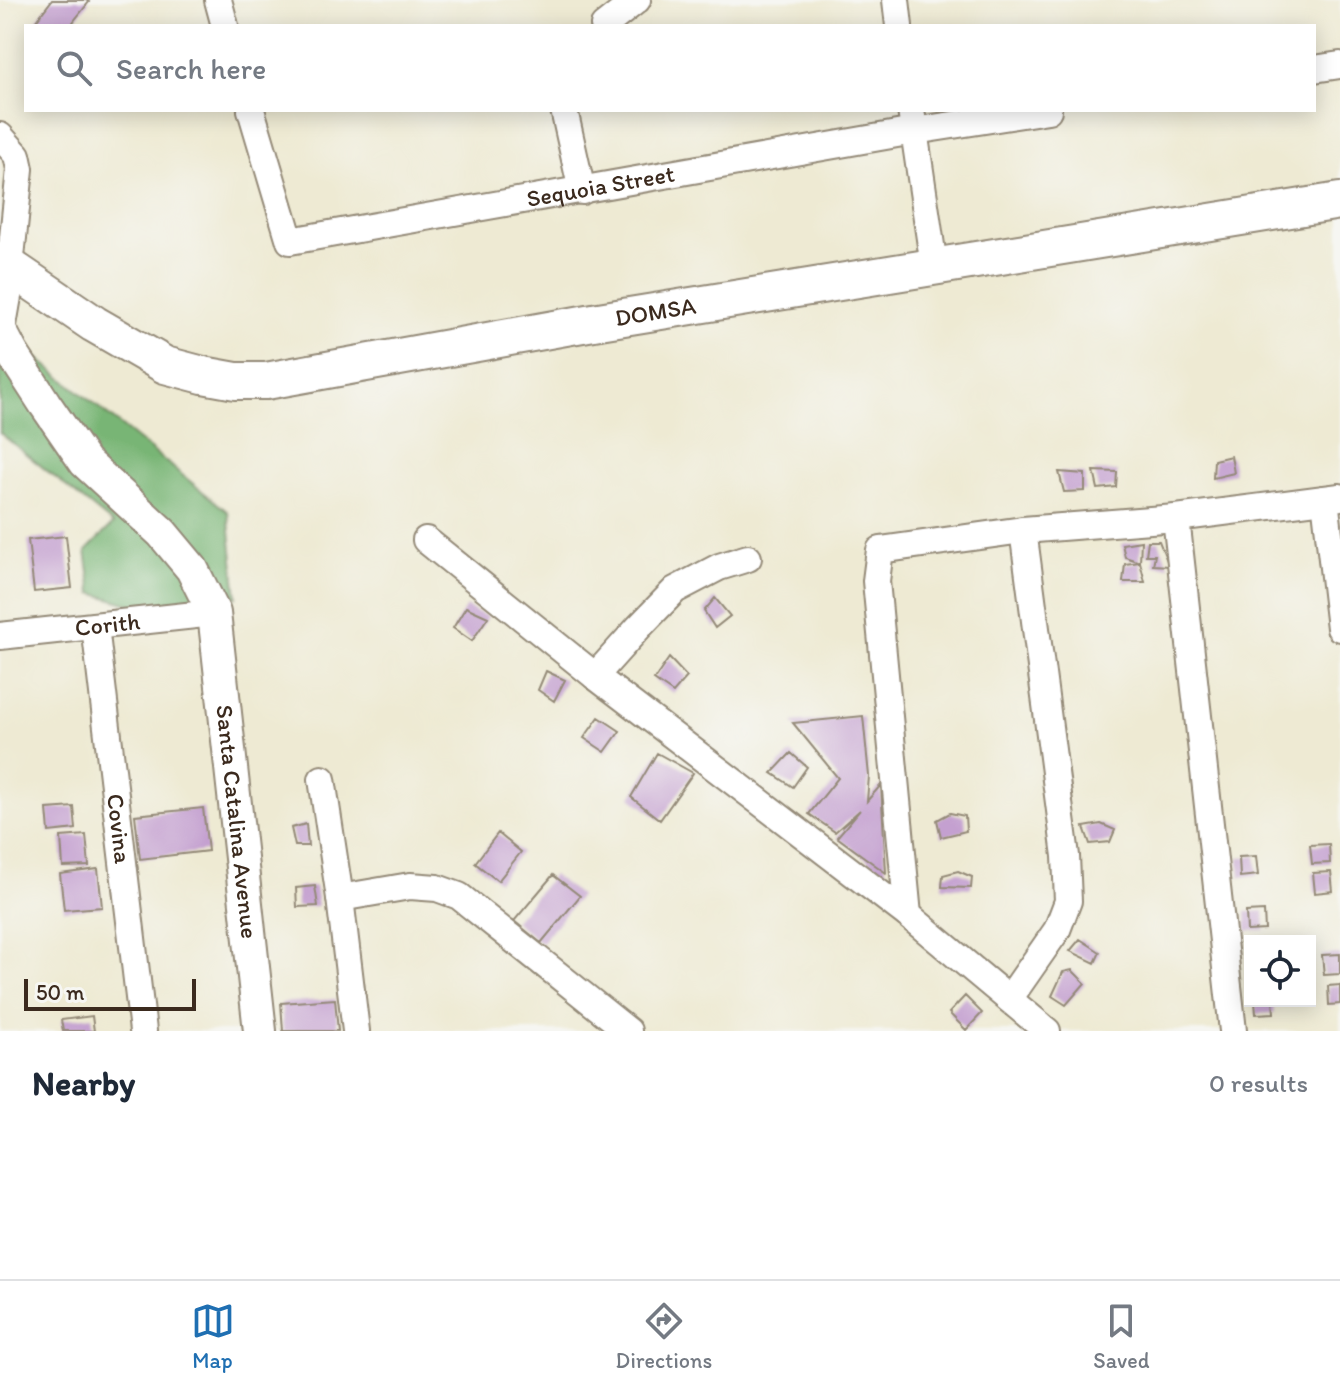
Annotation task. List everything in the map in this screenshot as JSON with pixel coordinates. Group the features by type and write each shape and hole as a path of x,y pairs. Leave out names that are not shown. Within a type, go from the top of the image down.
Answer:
{"main road":[{"name":"DOMSA","path":"5,263 94,324 165,365 236,381 266,381 584,324 1340,201"}],"street":[{"path":"218,0 224,24"},
{"path":"607,24 637,0"},
{"path":"896,0 899,24"},
{"path":"1316,69 1340,65"},
{"name":"Sequoia Street","path":"252,112 290,241 582,191 912,120 1021,112"},
{"path":"564,112 582,191"},
{"path":"912,120 934,266"},
{"path":"0,136 17,155 20,169 5,263 0,328 36,391 85,462 162,533 192,569 214,613"},
{"path":"908,915 876,581 880,550 1023,530 1176,518 1332,498 1340,628"},
{"path":"1176,518 1233,1031"},
{"path":"1009,999 1057,930 1068,901 1066,856 1023,530"},
{"path":"426,540 595,676 908,915 1047,1031"},
{"path":"595,676 675,590 719,567 748,558"},
{"name":"Corith","path":"0,636 214,613"},
{"name":"Santa Catalina Avenue","path":"214,613 260,1031"},
{"name":"Covina","path":"95,626 143,1031"},
{"path":"322,779 356,1031"},
{"path":"340,898 410,886 437,888 459,896 628,1031"}],"green space":[{"path":"0,328 228,512 237,597 142,608 92,593 86,551 113,524 0,433"}],"building":[{"path":"52,0 89,2 73,22 76,24 34,24"},
{"path":"1231,456 1234,473 1213,478 1214,460"},
{"path":"1094,471 1117,472 1116,487 1098,489"},
{"path":"1059,472 1085,474 1085,491 1064,492"},
{"path":"66,536 72,588 34,592 28,540"},
{"path":"1141,541 1140,562 1125,557 1122,544"},
{"path":"1148,541 1159,541 1169,566 1153,565 1155,555 1146,555"},
{"path":"1140,562 1145,582 1123,582 1125,564"},
{"path":"715,598 730,616 715,628 704,611"},
{"path":"466,607 488,617 472,641 453,628"},
{"path":"669,658 687,677 673,693 654,680"},
{"path":"546,671 565,680 554,701 538,690"},
{"path":"863,716 869,776 867,801 881,785 886,873 837,837 860,810 835,832 809,814 838,778 793,723"},
{"path":"599,717 620,731 605,752 584,738"},
{"path":"657,753 693,773 660,820 631,797"},
{"path":"791,753 807,767 793,787 772,773"},
{"path":"74,807 76,829 49,832 47,809"},
{"path":"203,808 208,851 140,859 135,815"},
{"path":"950,813 965,816 966,831 941,837 937,820"},
{"path":"306,824 308,846 295,846 291,828"},
{"path":"1101,824 1115,830 1110,842 1090,844 1084,827"},
{"path":"498,833 521,852 498,881 475,863"},
{"path":"86,835 89,866 63,867 61,837"},
{"path":"1329,844 1330,863 1312,864 1310,845"},
{"path":"1256,856 1258,875 1240,877 1239,857"},
{"path":"98,869 102,907 64,910 60,874"},
{"path":"958,871 972,877 971,888 942,887 943,875"},
{"path":"1331,872 1333,891 1315,893 1313,873"},
{"path":"553,875 580,896 541,943 514,921"},
{"path":"315,886 318,906 297,907 296,888"},
{"path":"1264,911 1265,930 1247,931 1246,912"},
{"path":"1080,939 1100,952 1095,963 1070,951"},
{"path":"1340,954 1340,974 1324,975 1322,955"},
{"path":"1072,970 1085,983 1066,1005 1052,996 1063,972"},
{"path":"1340,985 1340,1004 1329,1005 1328,986"},
{"path":"965,996 982,1013 966,1030 949,1013"},
{"path":"335,999 338,1031 283,1031 281,1003"},
{"path":"1255,1007 1274,1007 1274,1013 1256,1014"},
{"path":"92,1016 94,1031 63,1031 61,1020"}]}
